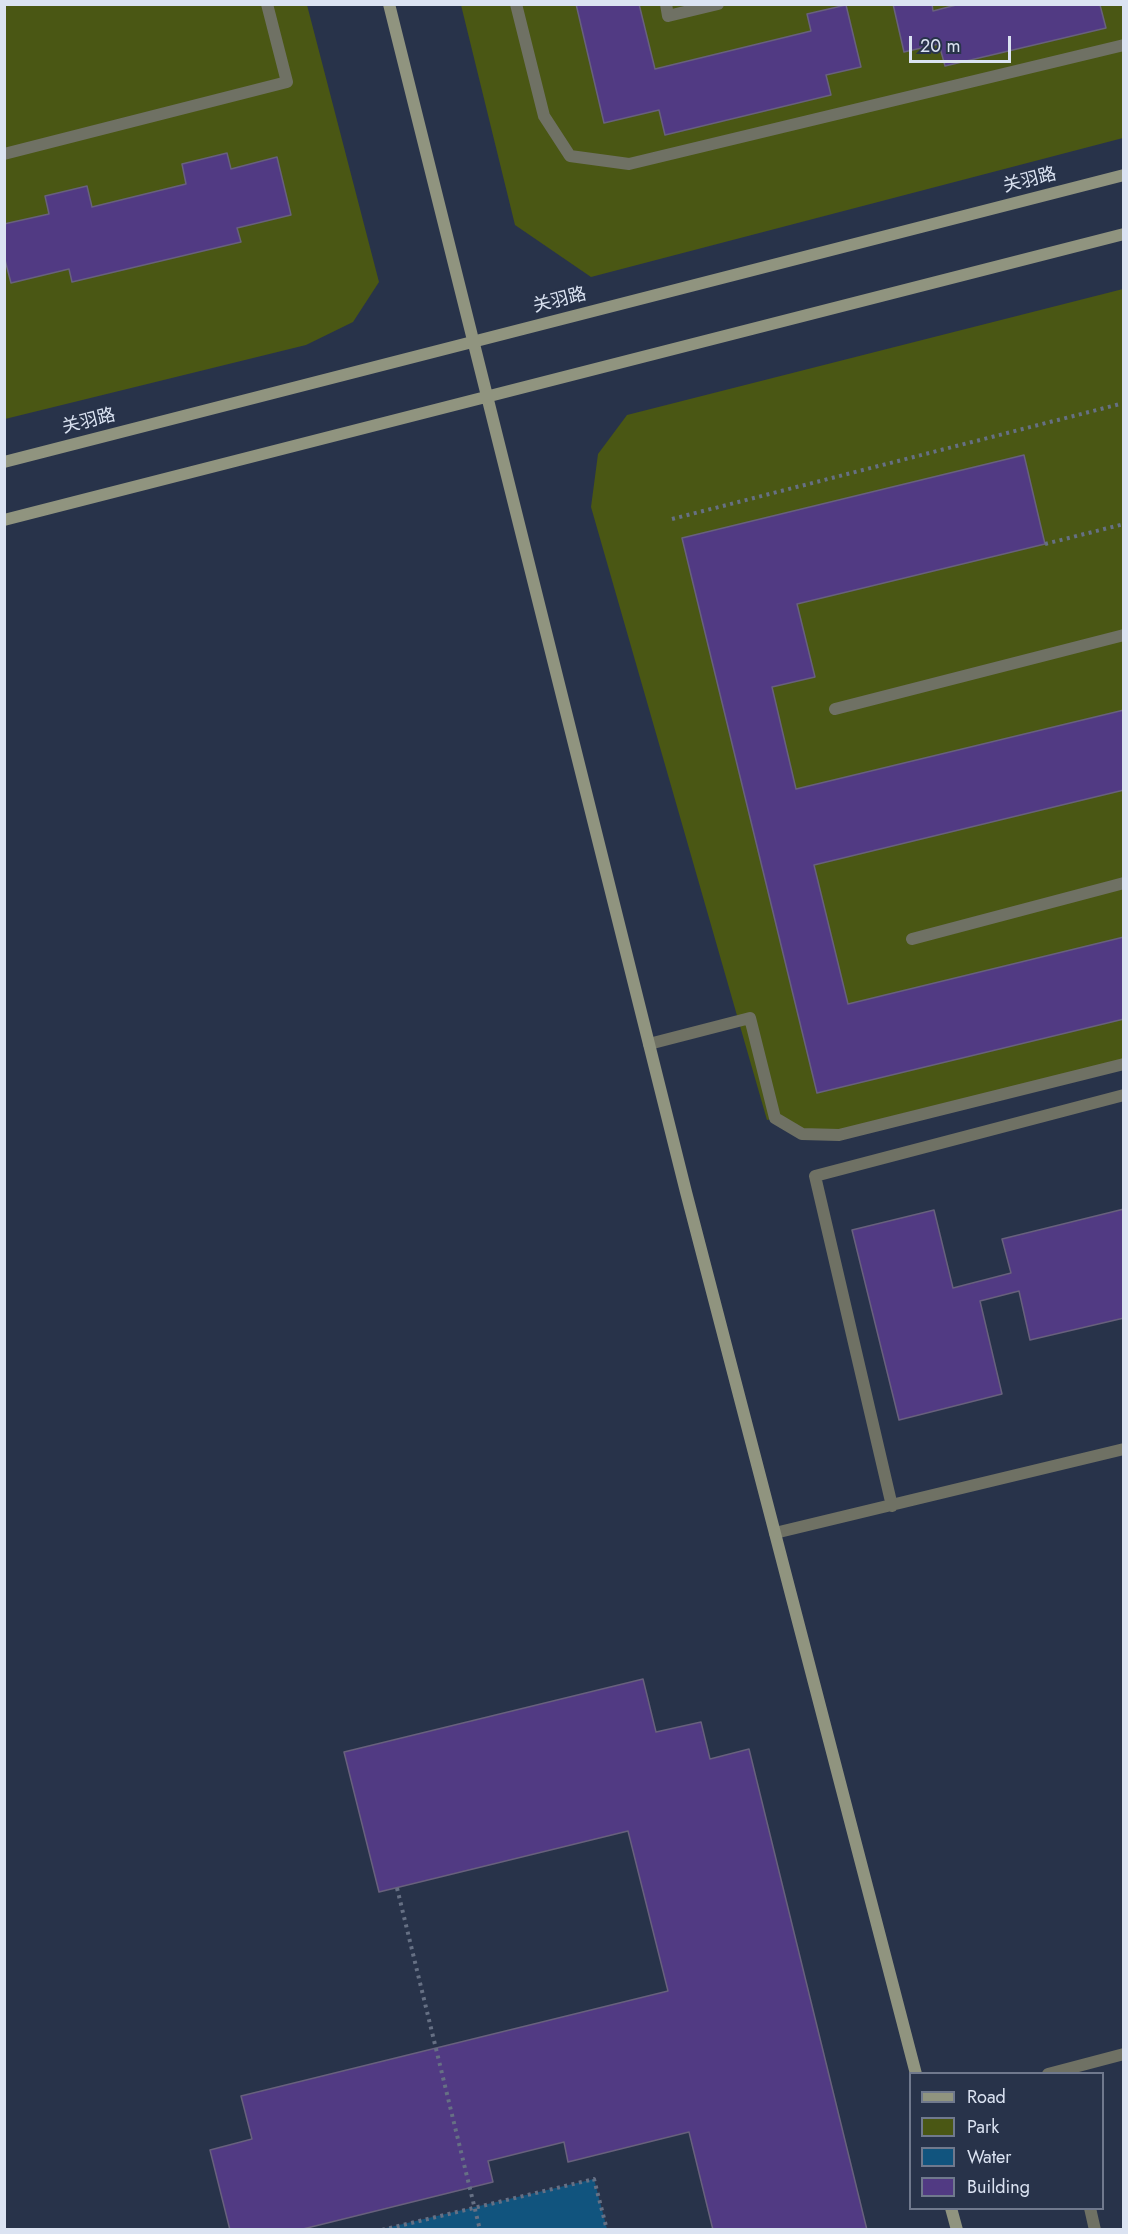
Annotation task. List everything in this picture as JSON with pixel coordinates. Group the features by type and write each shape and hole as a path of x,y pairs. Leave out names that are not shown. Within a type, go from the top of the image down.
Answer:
{"street":[{"path":"389,4 649,1044 916,2072"},
{"name":"关羽路","path":"4,462 1124,176"},
{"path":"4,520 1124,234"},
{"path":"952,2210 957,2229"}],"lane":[{"path":"4,154 287,82 267,4"},
{"path":"516,4 544,116 570,156 629,164 1124,45"},
{"path":"666,4 668,16 718,4"},
{"path":"835,709 1124,635"},
{"path":"912,939 1124,883"},
{"path":"649,1044 750,1018 775,1118 802,1134 839,1135 1124,1064"},
{"path":"892,1506 815,1176 1124,1095"},
{"path":"775,1533 1124,1449"},
{"path":"1058,2072 1124,2054"},
{"path":"1090,2210 1095,2229"}],"path":[{"path":"672,519 1124,403"},
{"path":"1045,544 1124,524"},
{"path":"397,1888 480,2229"},
{"path":"382,2229 594,2178 607,2229"}],"green space":[{"path":"4,5 307,5 379,282 353,322 306,345 5,419"},
{"path":"461,5 1123,5 1123,138 591,277 515,225"},
{"path":"1123,289 1123,1064 839,1135 802,1134 775,1118 767,1120 591,507 598,454 627,415"}],"water":[{"path":"594,2179 607,2229 382,2229 475,2207"}],"building":[{"path":"576,4 639,4 655,69 811,31 807,14 846,5 861,67 826,75 831,95 665,135 659,110 604,123"},
{"path":"893,4 932,4 933,11 960,4 1104,4 1100,5 1106,28 945,66 939,44 904,52"},
{"path":"227,153 231,169 277,157 291,215 237,228 241,242 72,282 69,269 11,283 4,256 4,224 49,214 45,196 87,186 92,207 186,184 182,164"},
{"path":"1024,455 1045,544 797,604 815,677 772,687 796,789 1124,710 1124,790 814,865 848,1004 1124,937 1124,1019 817,1093 682,538"},
{"path":"1124,1209 1124,1318 1030,1340 1019,1291 980,1301 1002,1394 899,1420 852,1230 934,1210 953,1288 1011,1273 1002,1239"},
{"path":"643,1679 656,1732 701,1722 710,1759 749,1749 867,2230 713,2230 689,2132 568,2162 564,2142 488,2161 493,2182 299,2230 230,2230 210,2150 252,2139 241,2096 668,1991 628,1831 379,1892 344,1752"}]}
